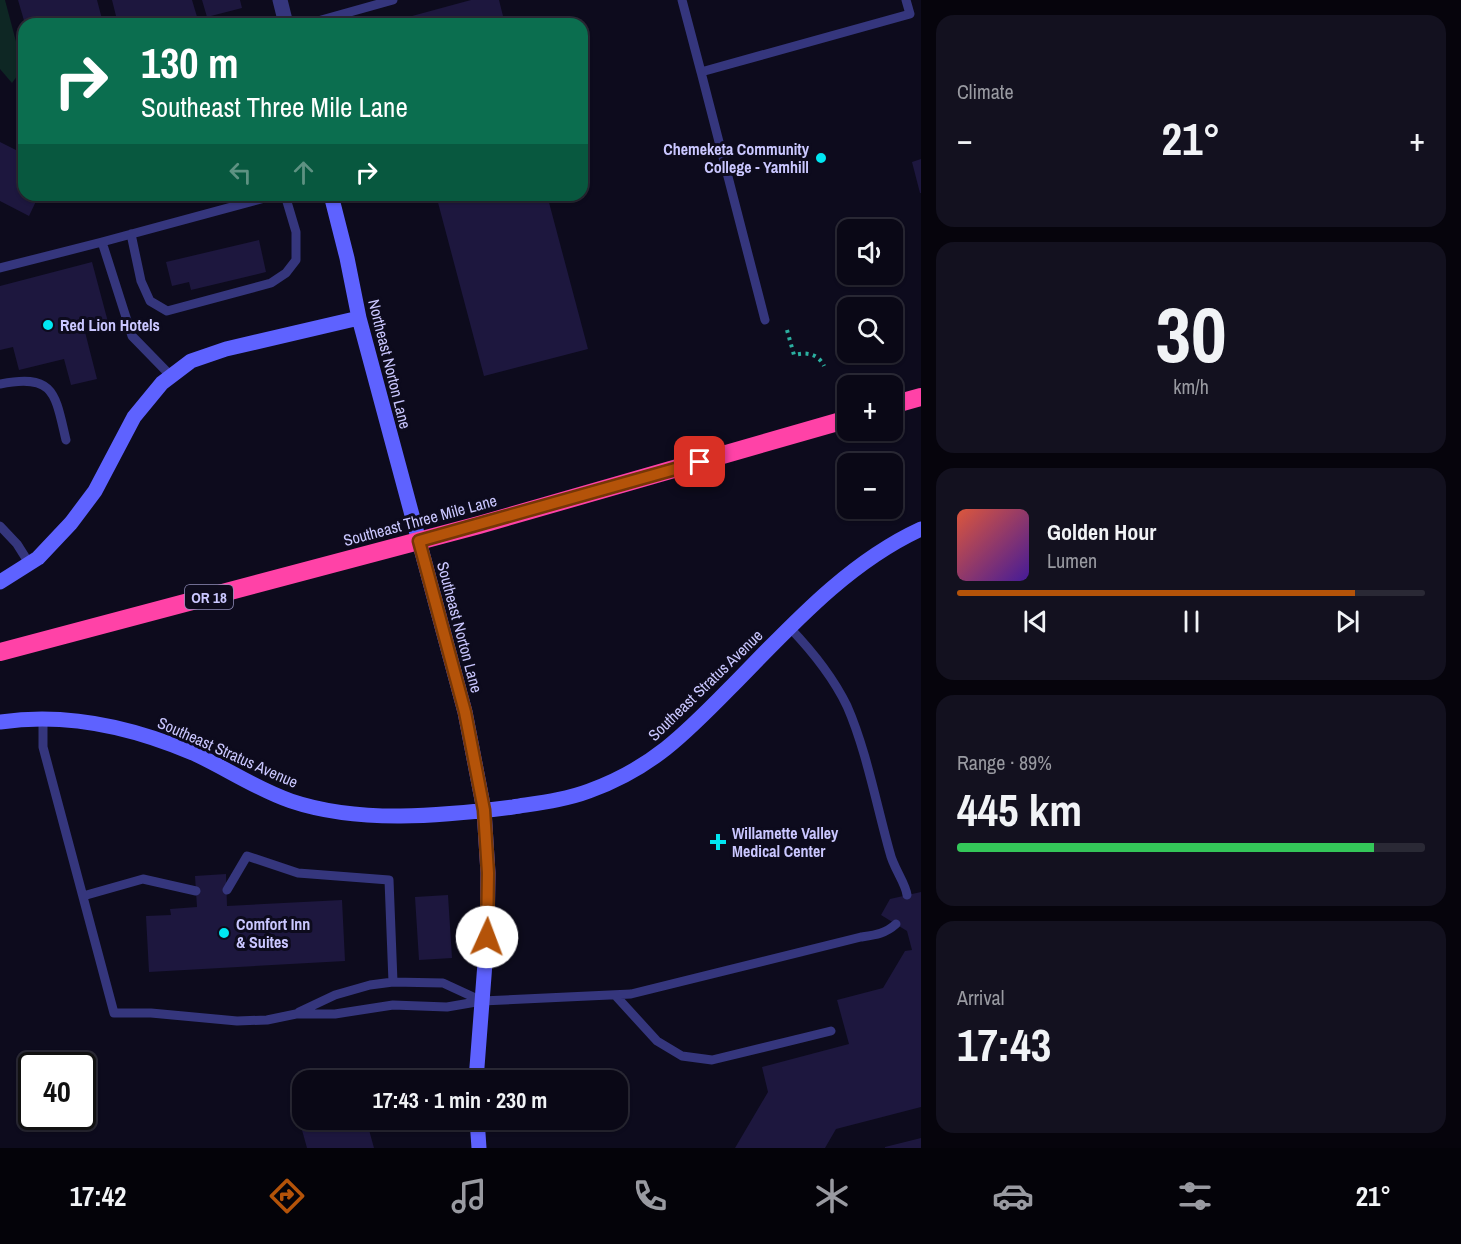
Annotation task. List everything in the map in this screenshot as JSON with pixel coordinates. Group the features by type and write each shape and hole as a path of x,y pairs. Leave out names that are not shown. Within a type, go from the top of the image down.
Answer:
{"highway":[{"path":"903,402 921,397"},
{"name":"Southeast Three Mile Lane","path":"0,652 419,541 837,422"}],"street":[{"path":"280,0 284,18"},
{"name":"Northeast Norton Lane","path":"333,201 359,318 419,541"},
{"path":"0,582 38,558 71,524 95,491 134,417 162,383 191,361 226,349 359,318"},
{"name":"Southeast Stratus Avenue","path":"0,722 43,719 103,724 144,735 194,754 259,788 290,801 321,810 383,816 484,810 542,802 586,792 626,777 658,756 683,736 790,628 858,566 921,529"},
{"name":"Southeast Norton Lane","path":"419,541 465,712 484,810 488,873 487,937 477,1070"},
{"path":"478,1130 479,1148"}],"lane":[{"path":"328,18 393,0"},
{"path":"682,0 765,320"},
{"path":"701,72 910,14 906,0"},
{"path":"0,268 254,201"},
{"path":"131,234 141,281 150,301 167,311 272,283 286,273 296,260 296,232 287,201"},
{"path":"102,242 132,336 171,376"},
{"path":"0,384 22,380 43,384 57,400 66,440"},
{"path":"0,526 29,563"},
{"path":"790,628 825,669 847,706 857,732 893,866 907,890 907,895"},
{"path":"43,719 44,747 114,1013 151,1013 237,1021 267,1020 296,1014 335,1014 393,1005 447,1006 482,1001 631,994 877,935 888,931 896,924"},
{"path":"227,891 247,856 298,873 389,880 393,982"},
{"path":"83,896 143,879 196,891"},
{"path":"296,1014 335,994 369,985 393,982 443,983 482,1001"},
{"path":"615,995 657,1041 682,1056 712,1060 831,1031"}],"path":[{"path":"787,330 794,355 805,353 814,355 822,361 824,366"}],"green space":[{"path":"0,0 5,0 18,49 18,75 12,83 0,69"}],"building":[{"path":"18,0 97,0 102,18 23,18"},
{"path":"112,0 192,0 197,18 116,18"},
{"path":"202,0 240,0 242,8 207,17"},
{"path":"471,0 499,0 504,18 405,18"},
{"path":"0,142 18,151 18,201 36,201 29,216 0,201"},
{"path":"921,159 921,193 920,193 912,162"},
{"path":"438,201 549,201 588,349 484,376"},
{"path":"259,240 266,272 191,290 189,282 172,286 166,262"},
{"name":"Red Lion Hotels","path":"92,262 108,322 84,328 97,379 71,385 64,359 19,370 13,347 0,350 0,286"},
{"path":"226,874 227,906 342,900 345,961 149,972 146,916 171,915 170,909 197,907 195,876"},
{"path":"921,892 921,1107 836,1129 825,1148 735,1148 768,1092 762,1067 849,1044 837,1000 883,988 905,951 912,950 907,931 881,915 890,899"},
{"path":"448,895 452,958 419,960 415,897"},
{"path":"302,1130 369,1130 374,1148 307,1148"},
{"path":"921,1138 921,1148 885,1148 885,1147"}],"place":[{"name":"Chemeketa Community College - Yamhill","path":"821,158"},
{"name":"Red Lion Hotels","path":"48,325"},
{"name":"Willamette Valley Medical Center","path":"718,842"},
{"name":"Comfort Inn & Suites","path":"224,933"}],"route":[{"path":"487,937 488,873 484,810 465,712 419,541 700,462"}]}
